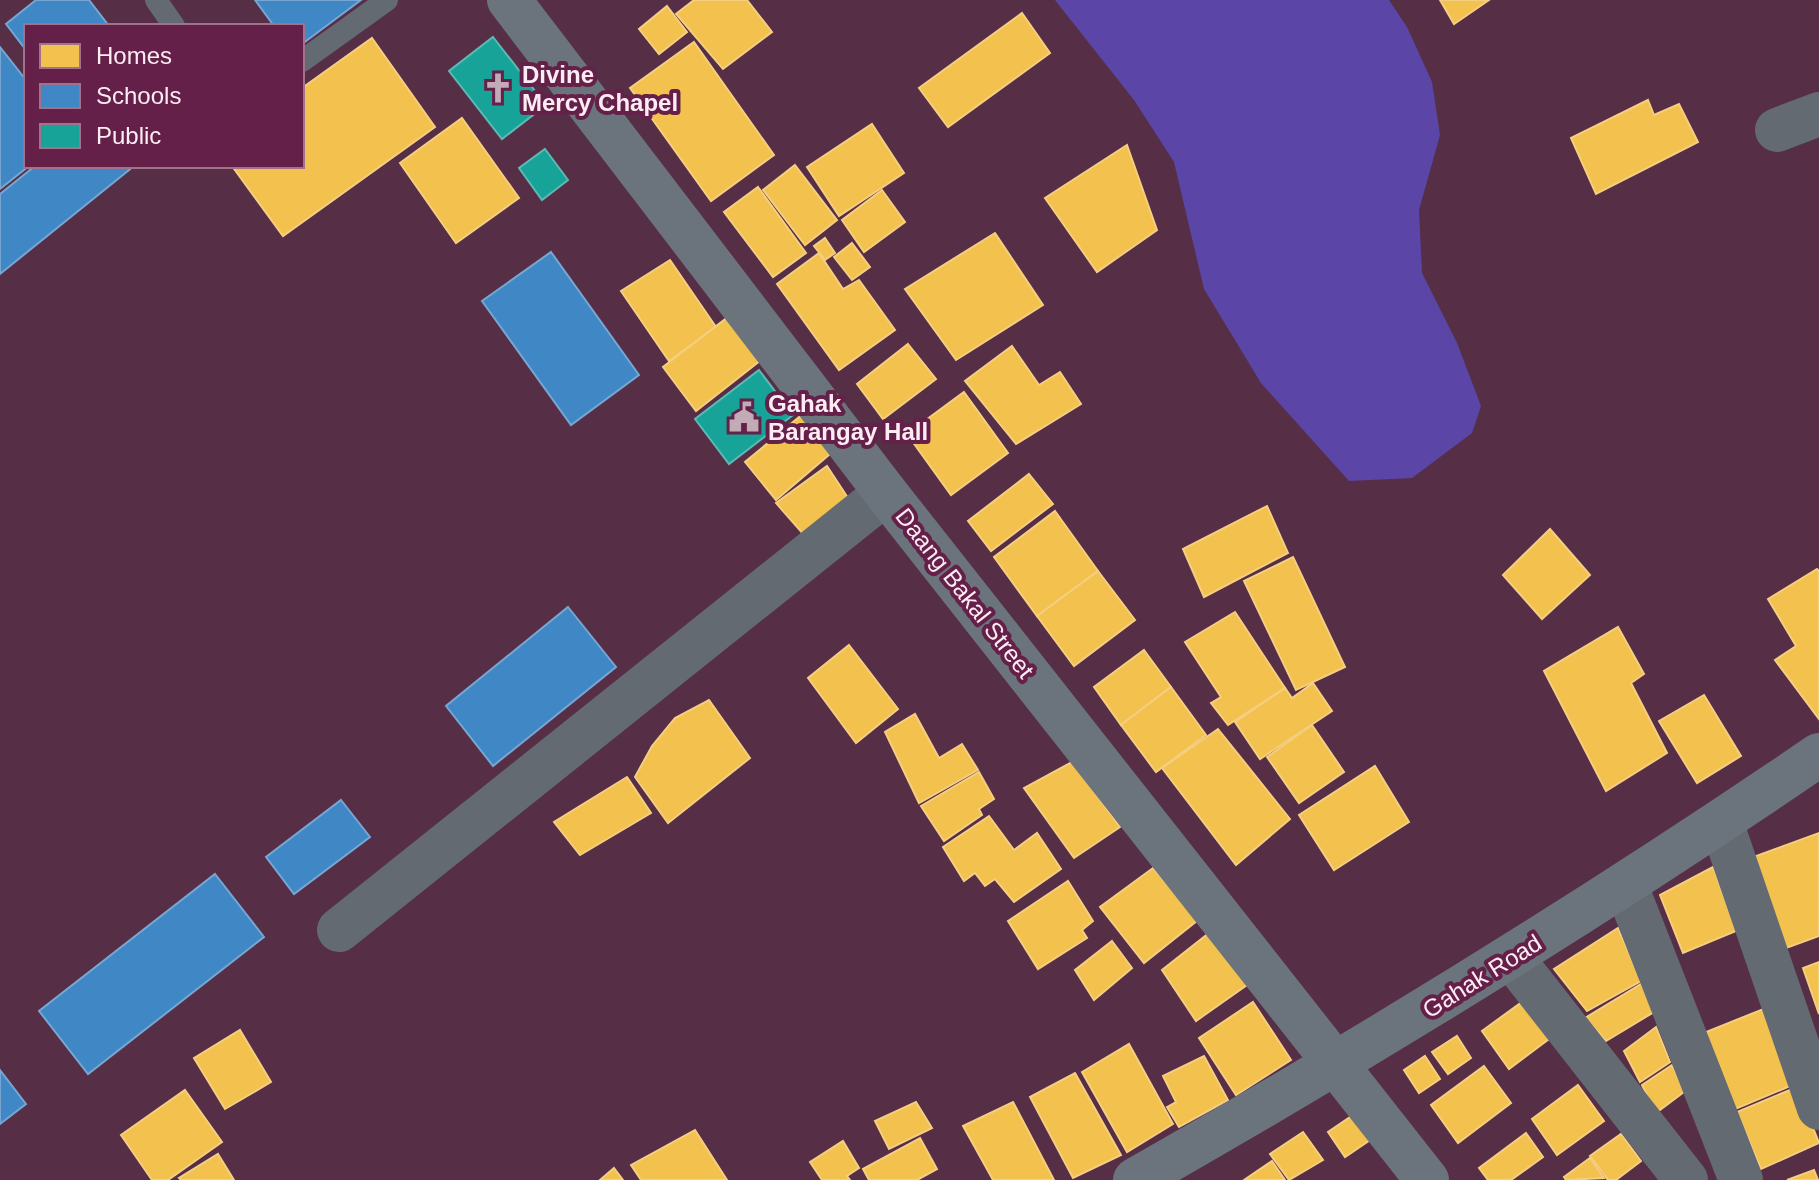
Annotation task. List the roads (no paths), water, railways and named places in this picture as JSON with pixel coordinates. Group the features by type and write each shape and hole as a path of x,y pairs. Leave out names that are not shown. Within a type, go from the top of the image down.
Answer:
{"street":[{"name":"Daang Bakal Street","path":"509,0 886,493 1427,1180"},
{"path":"1777,130 1819,114"},
{"path":"339,930 886,493"},
{"name":"Gahak Road","path":"1135,1180 1337,1066 1512,958 1626,886 1819,755"},
{"path":"1721,822 1819,1108"},
{"path":"1626,886 1741,1180"},
{"path":"1512,958 1686,1180"}],"lane":[{"path":"156,0 173,24"},
{"path":"304,60 387,0"}],"place":[{"name":"Divine Mercy Chapel","path":"498,88"},
{"name":"Gahak Barangay Hall","path":"744,417"}]}
